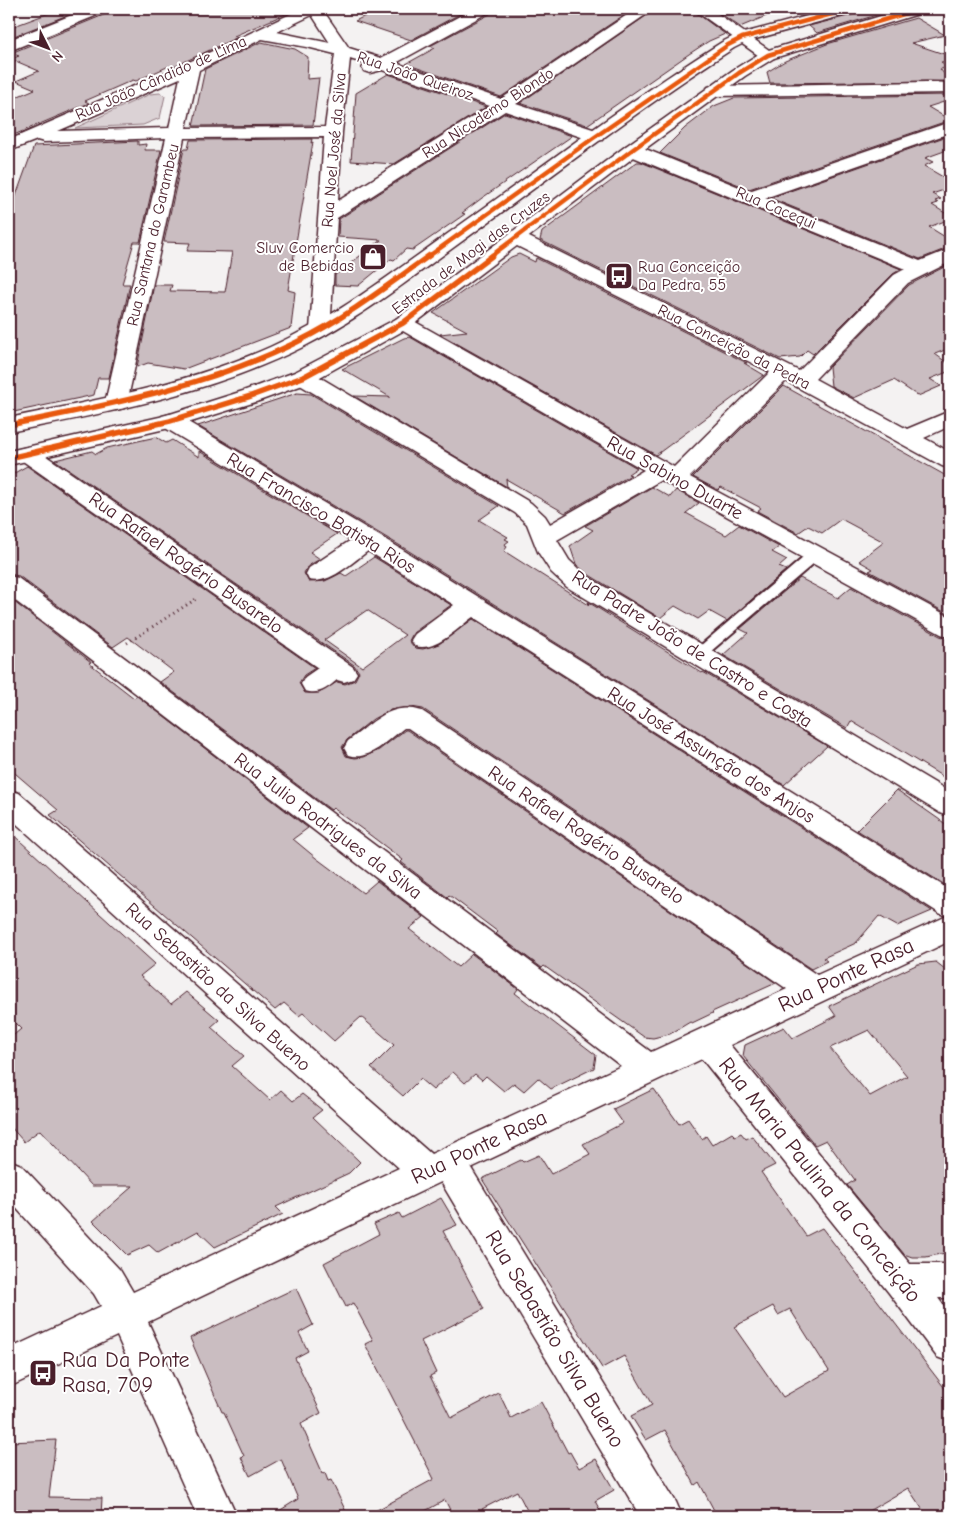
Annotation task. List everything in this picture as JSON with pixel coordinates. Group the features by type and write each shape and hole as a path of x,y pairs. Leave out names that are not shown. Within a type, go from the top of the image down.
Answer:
{"street":[{"path":"9,46 100,9"},
{"name":"Rua João Cândido de Lima","path":"16,146 314,9"},
{"name":"Rua Noel José da Silva","path":"314,9 343,51 333,132 320,330"},
{"path":"340,74 381,65 484,9"},
{"name":"Rua Nicodemo Biondo","path":"328,215 503,105 646,9"},
{"path":"702,9 768,55"},
{"name":"Estrada de Mogi das Cruzes","path":"9,425 116,403 176,388 227,372 277,352 320,330 361,305 596,136 718,52 742,38 851,9"},
{"name":"Estrada de Mogi das Cruzes","path":"18,456 170,421 251,396 303,377 404,323 632,150 768,55 920,9"},
{"name":"Rua João Queiroz","path":"260,34 308,42 343,51 596,136"},
{"name":"Rua Santana do Garambeu","path":"116,403 191,67"},
{"path":"714,91 950,88"},
{"path":"750,197 950,127"},
{"path":"16,146 176,133 333,132"},
{"name":"Rua Cacequi","path":"632,150 920,268"},
{"name":"Rua Conceição da Pedra","path":"516,238 792,376 907,436 950,461"},
{"path":"546,537 668,474 792,376 901,279 920,268 950,255"},
{"name":"Rua Sabino Duarte","path":"404,323 668,474 950,628"},
{"name":"Rua Padre João de Castro e Costa","path":"303,377 522,508 537,521 546,537 550,552 560,566 576,581 950,804"},
{"path":"907,436 950,418"},
{"name":"Rua Francisco Batista Rios","path":"170,421 472,605"},
{"name":"Rua Rafael Rogério Busarelo","path":"18,456 218,585 340,670 314,684"},
{"path":"318,574 368,540"},
{"name":"Rua Julio Rodrigues da Silva","path":"9,584 648,1068"},
{"path":"424,640 472,605"},
{"name":"Rua José Assunção dos Anjos","path":"472,605 947,928"},
{"name":"Rua Rafael Rogério Busarelo","path":"358,748 398,718 413,718 814,990"},
{"name":"Rua Sebastião da Silva Bueno","path":"9,801 437,1167"},
{"name":"Rua Ponte Rasa","path":"9,1368 947,928"},
{"name":"Rua Maria Paulina da Conceição","path":"707,1041 902,1281 950,1344"},
{"name":"Rua Sebastião Silva Bueno","path":"437,1167 662,1516"},
{"path":"9,1176 107,1282 125,1313 217,1516"},
{"path":"902,1281 950,1282"}],"lane":[{"path":"698,655 815,555"}],"path":[{"path":"106,657 218,585"}],"shaded area":[{"path":"160,93 165,96 160,118 143,125 75,128 150,94"}],"building":[{"path":"60,9 83,9 9,38 9,28"},
{"path":"110,9 297,9 234,36 238,37 174,67 167,67 136,81 133,80 85,101 89,103 9,137 9,100 35,89 16,81 39,71 11,59 19,56 11,53 106,14"},
{"path":"379,9 469,9 411,40 355,21"},
{"path":"493,9 633,9 501,97 406,64 435,48 430,46 490,14"},
{"path":"656,9 691,9 725,34 709,41 689,54 587,125 520,103"},
{"path":"714,9 783,9 740,27"},
{"path":"791,9 828,9 799,16"},
{"path":"861,9 893,10 817,33 809,26 856,14"},
{"path":"916,18 945,35 911,43 950,56 950,61 941,62 950,68 940,69 950,81 770,83 767,72 785,61 827,44"},
{"path":"261,42 295,49 308,57 307,79 319,78 313,125 193,126 205,69"},
{"path":"388,74 486,107 394,164 351,161 356,93"},
{"path":"950,95 950,100 928,107 950,120 749,189 660,153 685,128 714,106 734,98"},
{"path":"505,113 572,136 482,198 462,213 465,214 413,250 406,249 394,260 391,259 358,286 335,285 335,275 381,240 338,237 339,219"},
{"path":"950,135 950,149 925,158 933,162 924,166 950,181 950,188 932,194 941,199 935,201 938,203 932,205 950,216 950,219 929,227 950,240 950,247 920,259 770,198"},
{"path":"312,139 288,290 295,292 291,328 184,369 148,363 137,367 154,285 172,285 170,291 225,292 232,252 187,251 190,243 164,242 184,149 188,149 190,140"},
{"path":"138,141 138,145 146,144 145,150 161,150 140,242 134,242 122,284 130,284 109,378 98,378 94,395 9,413 9,253 11,241 9,241 9,215 34,146"},
{"path":"637,162 641,162 901,269 893,274 813,354 807,350 800,357 780,359 540,240 542,232"},
{"path":"519,254 535,262 536,258 747,363 744,363 764,375 656,455 440,334 467,331 433,313 511,257"},
{"path":"950,264 950,348 935,354 950,365 950,371 930,379 941,386 918,396 894,380 854,398 831,386 829,367 909,285"},
{"path":"410,337 637,468 628,474 631,475 565,513 506,479 507,487 354,396 390,397 342,369 404,338"},
{"path":"784,386 950,478 950,615 869,571 873,569 859,561 884,542 841,519 822,533 808,526 798,533 757,511 761,508 721,487 718,490 693,477"},
{"path":"297,393 311,394 499,506 479,520 508,537 505,539 509,541 505,544 507,547 504,551 589,605 588,602 702,673 827,746 784,785 404,548 198,426"},
{"path":"156,437 166,443 172,440 199,457 199,451 337,534 310,552 320,559 308,566 304,573 309,582 325,581 341,573 346,576 374,557 451,605 413,633 409,641 415,648 423,649 439,644 473,619 932,911 897,926 879,916 856,943 823,958 827,961 811,969 423,709 411,707 390,710 373,719 347,740 342,747 346,756 364,757 379,750 407,730 776,983 692,1023 690,1022 670,1034 653,1038 644,1037 544,966 542,968 496,934 498,932 449,895 447,897 401,862 403,860 366,832 333,808 331,810 160,682 174,672 128,637 113,647 19,576 9,574 9,476 27,466 315,668 304,675 299,683 305,693 319,693 337,682 345,684 355,680 359,672 354,665 55,460 92,451 96,454 107,448","holes":["367,610 405,635 362,667 324,640"]},
{"path":"652,487 670,497 676,490 699,503 686,513 726,535 739,525 779,547 772,552 787,560 779,567 786,570 727,621 709,611 698,619 675,606 660,618 586,573 576,564 570,546 593,530 585,526"},
{"path":"800,578 838,598 851,587 940,636 950,639 950,781 851,721 847,728 723,655 748,633 740,629"},
{"path":"9,598 134,698 137,696 308,828 293,839 316,858 363,893 377,881 424,917 409,929 458,967 472,954 518,989 515,993 596,1055 594,1068 551,1089 538,1078 524,1091 514,1083 504,1091 486,1076 482,1080 475,1074 465,1083 453,1072 433,1090 420,1079 403,1096 371,1068 394,1045 361,1017 334,1041 303,1013 299,1016 284,1003 275,1010 50,815 58,810 9,768"},
{"path":"897,790 950,827 950,888 857,830"},
{"path":"9,831 155,964 140,976 171,1004 186,992 219,1020 211,1027 244,1056 232,1066 270,1100 281,1090 293,1101 302,1094 322,1110 313,1117 360,1162 349,1173 276,1207 283,1214 215,1247 198,1231 158,1253 149,1245 127,1255 93,1221 133,1186 92,1186 40,1130 24,1142 9,1125 9,1039 21,1029 9,1017"},
{"path":"936,962 950,973 950,1252 926,1257 912,1257 904,1254 847,1185 855,1180 826,1140 815,1145 743,1056 745,1045 784,1027 793,1038 836,1016 829,1006 918,964","holes":["869,1030 907,1076 870,1096 830,1048"]},
{"path":"654,1089 679,1124 688,1119 702,1139 706,1136 712,1145 732,1133 735,1136 741,1133 746,1139 752,1136 775,1165 761,1172 806,1236 822,1228 950,1395 950,1512 943,1516 927,1516 908,1488 860,1516 717,1516 699,1482 695,1485 665,1430 646,1440 631,1416 652,1405 624,1356 602,1368 482,1179 521,1160 523,1162 539,1155 551,1174 590,1154 583,1144 623,1123 613,1109","holes":["773,1306 778,1315 790,1309 829,1371 783,1397 734,1327"]},
{"path":"441,1198 457,1225 443,1231 484,1309 421,1341 436,1373 430,1376 451,1418 499,1393 511,1418 541,1402 568,1453 570,1452 579,1468 596,1459 614,1490 595,1501 603,1516 530,1516 517,1491 482,1509 486,1516 453,1516 445,1500 416,1516 366,1516 434,1479 365,1344 373,1340 353,1303 346,1307 324,1263 379,1234 374,1224 399,1213 402,1218"},
{"path":"296,1288 313,1325 299,1333 308,1351 295,1358 321,1413 301,1424 323,1474 325,1473 328,1481 331,1480 348,1516 271,1516 298,1499 281,1459 250,1476 241,1457 244,1456 224,1412 222,1412 190,1338"},
{"path":"56,1440 49,1497 102,1498 101,1516 9,1516 9,1442"}],"cycle path":[{"path":"9,425 111,404 178,387 244,365 299,341 342,317 383,289 592,139 728,45 742,38 851,9"},
{"path":"9,458 170,421 251,396 303,377 403,323 632,150 739,73 768,55 920,9"}],"place":[{"name":"Sluv Comercio de Bebidas","path":"373,257"},
{"name":"Rua Conceição Da Pedra, 55","path":"619,276"},
{"name":"Rua Da Ponte Rasa, 709","path":"43,1373"}]}
